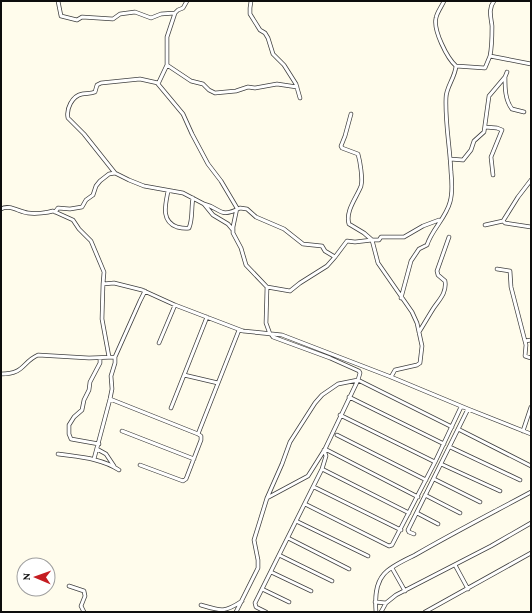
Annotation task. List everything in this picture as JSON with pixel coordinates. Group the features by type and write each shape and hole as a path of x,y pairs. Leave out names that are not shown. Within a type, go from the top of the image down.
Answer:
{"street":[{"path":"58,1 61,16 75,20 82,17 113,19 120,14 132,12 151,18 161,14 175,13 185,6 187,1"},
{"path":"251,1 250,14 260,30 265,33 268,38 273,54 284,65 297,87 300,98"},
{"path":"444,1 436,19 437,31 449,59 456,66 484,68 490,56 492,28 490,9 494,1"},
{"path":"158,84 167,65 167,37 175,13"},
{"path":"490,56 531,64"},
{"path":"167,65 191,81 203,84 215,93 277,84 297,87"},
{"path":"401,298 411,261 419,249 427,246 434,229 448,207 451,196 446,98 447,90 455,74 456,66"},
{"path":"507,72 505,90 510,106 512,109 524,112"},
{"path":"450,159 464,160 474,141 484,132 486,127 489,96 506,77"},
{"path":"233,230 237,209 221,181 208,164 182,114 158,84 140,79 101,83 96,86 95,92 79,96 69,106 67,114 69,119 84,134 115,172 129,180 144,186 183,193 225,213 233,212 237,209 241,208 247,209 256,217 269,221 284,229 303,244 322,246 325,251 335,257"},
{"path":"351,114 341,146 342,148 358,154 361,184 353,202 348,221 349,224 372,240 378,263 412,312 422,346 420,363 395,370 391,376"},
{"path":"486,127 502,130 491,157 493,175"},
{"path":"55,212 58,208 70,209 82,207 86,200 93,196 96,186 100,181 109,174 115,172"},
{"path":"503,222 518,197 531,180"},
{"path":"168,191 164,208 165,215 175,226 189,228 192,221 191,210 193,198"},
{"path":"204,204 213,215 228,224 233,230 246,265 267,287 290,291 327,266 347,241 355,242 379,240 384,236 404,236 423,226 441,220"},
{"path":"1,209 7,207 33,213 55,212 73,220 79,229 91,241 104,272 102,319 109,357"},
{"path":"486,225 503,222 531,227"},
{"path":"419,332 434,308 443,297 445,291 445,281 438,275 437,271 449,237"},
{"path":"497,269 509,270 510,272 511,287 525,341 526,356 531,358"},
{"path":"103,284 114,283 145,291 239,330 282,335 391,376 461,407 531,434"},
{"path":"267,287 266,323 270,334 274,337 330,358 359,371 360,373 325,449 308,476 267,498"},
{"path":"94,460 110,399 112,389 111,376 115,363 115,357 145,291"},
{"path":"159,342 176,305"},
{"path":"171,408 207,317"},
{"path":"198,434 239,330"},
{"path":"525,341 531,340"},
{"path":"1,374 17,371 38,355 100,358 115,357"},
{"path":"99,444 72,439 69,437 68,428 74,417 82,410 84,400 89,391 90,382 100,363 100,358"},
{"path":"184,375 218,383"},
{"path":"236,612 258,568 254,540 267,498 290,442 315,403 322,395 338,384 358,380 452,427"},
{"path":"349,397 444,444"},
{"path":"110,399 200,435 201,440 194,459 186,479 183,481 140,465"},
{"path":"305,504 389,546 392,545 418,497 461,407"},
{"path":"523,431 531,407"},
{"path":"414,534 408,531 468,409"},
{"path":"340,415 435,462"},
{"path":"458,429 530,466"},
{"path":"122,431 194,459"},
{"path":"337,435 426,480"},
{"path":"450,446 520,480"},
{"path":"97,449 106,454 114,466"},
{"path":"266,612 255,605 314,487 326,456 325,449"},
{"path":"325,449 418,497"},
{"path":"58,454 107,463 119,470"},
{"path":"441,464 500,491"},
{"path":"322,469 409,513"},
{"path":"434,479 480,502"},
{"path":"314,487 401,530"},
{"path":"376,612 376,591 384,574 392,568 531,492"},
{"path":"426,495 460,513"},
{"path":"417,513 438,524"},
{"path":"296,521 368,556"},
{"path":"381,612 386,603 396,595 455,565 531,523"},
{"path":"288,538 349,569"},
{"path":"425,612 531,553"},
{"path":"279,555 332,581"},
{"path":"455,565 468,589"},
{"path":"392,568 405,591"},
{"path":"271,572 311,592"},
{"path":"69,586 84,591 85,596 81,605 84,612"},
{"path":"262,589 289,602"},
{"path":"200,604 225,611 243,600"},
{"path":"375,602 386,603"}]}
